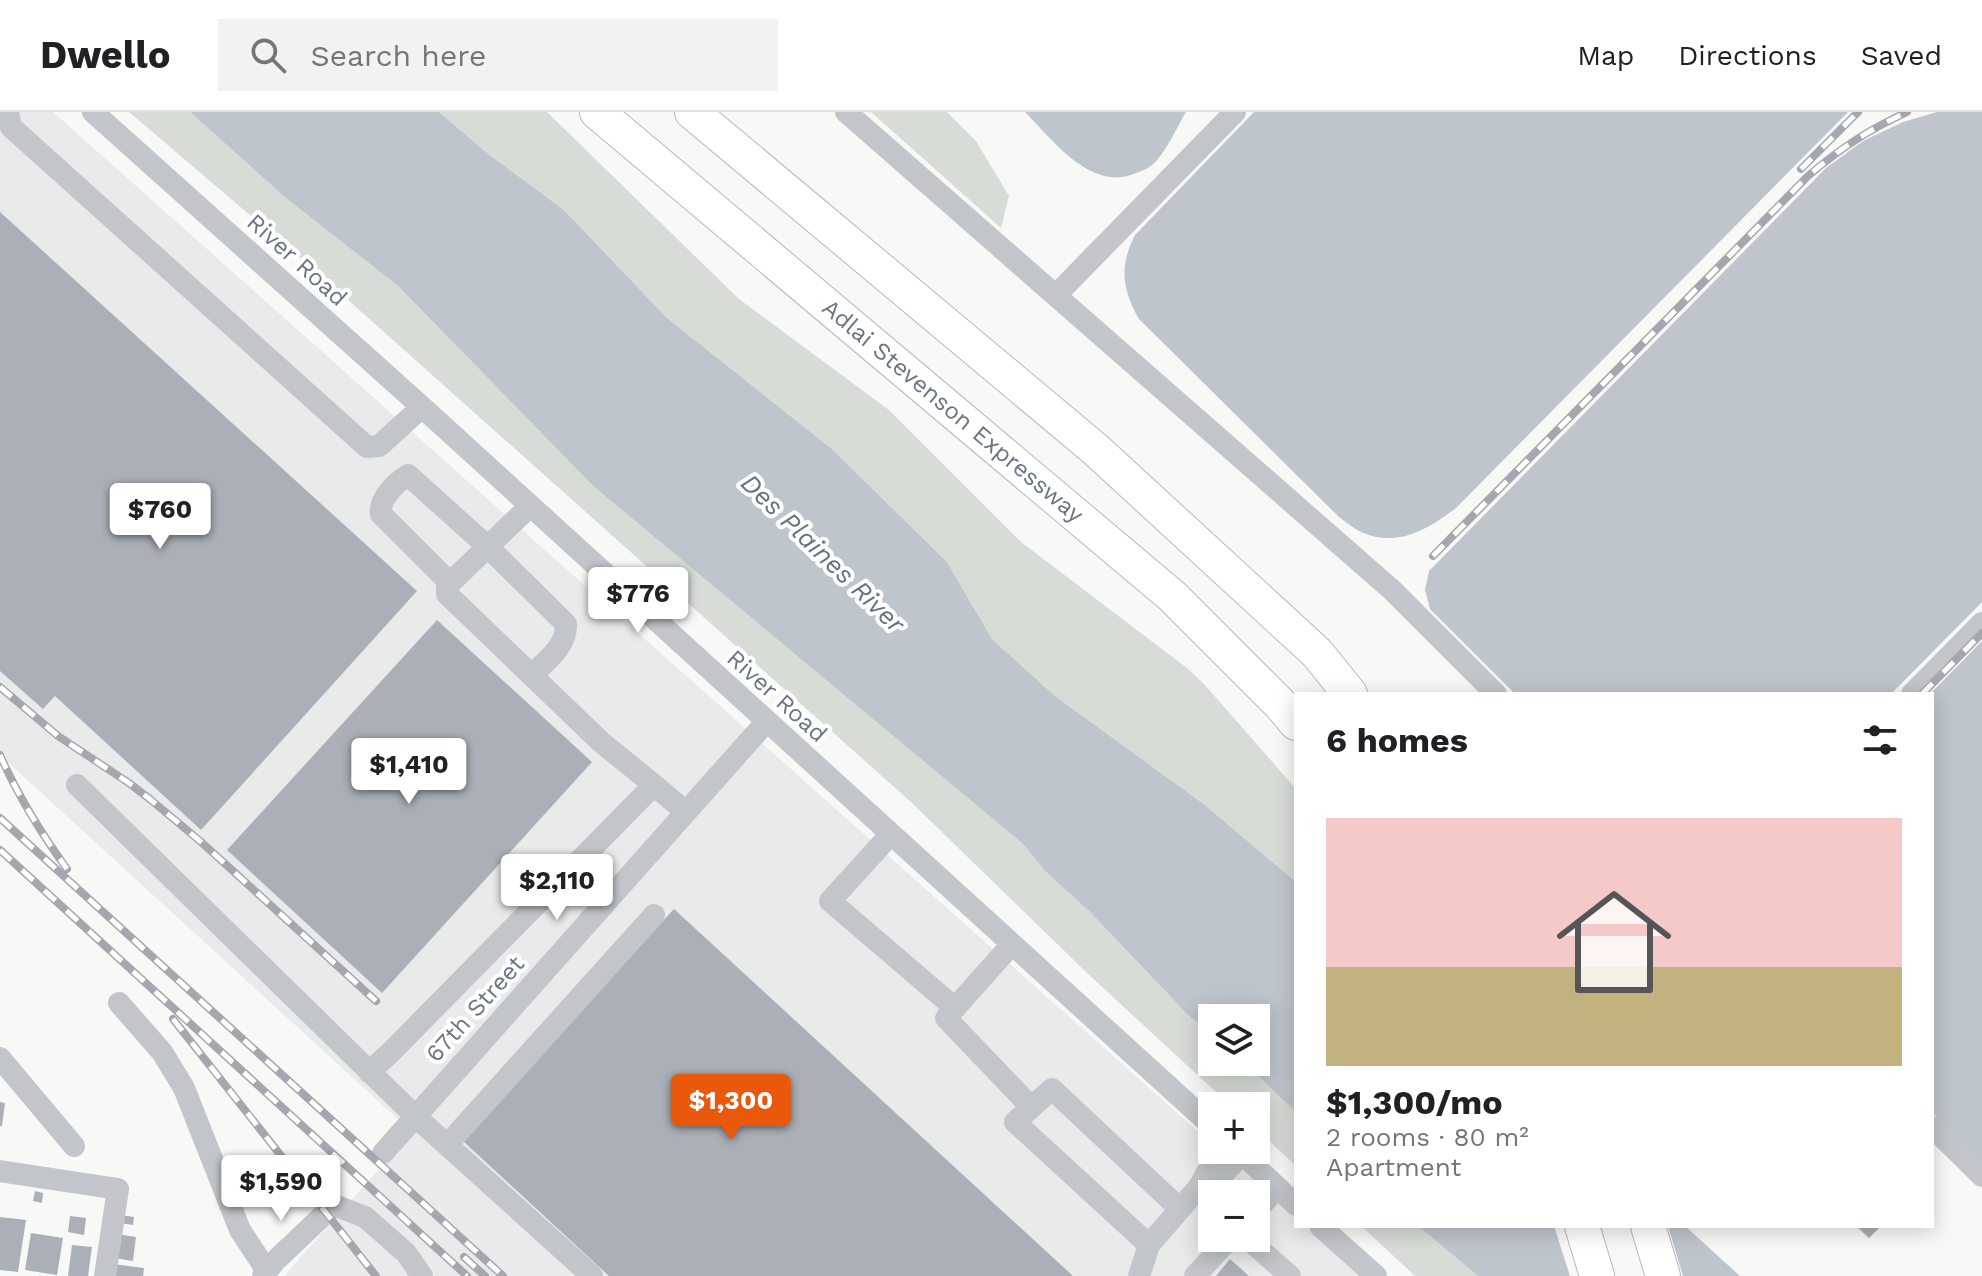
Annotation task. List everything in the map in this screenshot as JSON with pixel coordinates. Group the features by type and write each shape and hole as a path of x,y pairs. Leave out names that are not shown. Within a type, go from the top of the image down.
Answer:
{"highway":[{"name":"Adlai Stevenson Expressway","path":"597,112 1172,596 1294,721"},
{"path":"692,112 1095,449 1317,653 1348,692"},
{"path":"1583,1228 1597,1276"},
{"path":"1649,1228 1663,1276"}],"street":[{"path":"8,112 11,127 367,447 379,446 422,407"},
{"name":"River Road","path":"93,112 1198,1113"},
{"path":"846,112 1392,590 1494,692"},
{"path":"1057,294 1235,112"},
{"path":"450,583 381,514 382,502 408,475 488,547 566,624 567,633 563,641 532,675"},
{"path":"530,506 447,586 447,594 601,742 686,812"},
{"path":"1914,692 1982,623"},
{"name":"67th Street","path":"383,1153 767,721"},
{"path":"77,785 415,1116 592,1276"},
{"path":"369,1072 654,785"},
{"path":"891,834 830,901 955,1008"},
{"path":"447,1145 654,915"},
{"path":"1012,944 946,1018 1031,1107"},
{"path":"119,1003 162,1052 184,1088 240,1230 265,1273 334,1205 365,1217 406,1253 422,1276"},
{"path":"0,1058 74,1146"},
{"path":"1149,1245 1015,1122 1052,1089 1180,1209"},
{"path":"1934,1129 1982,1176"},
{"path":"1139,1276 1149,1245 1199,1187 1214,1184 1227,1164"},
{"path":"1250,1164 1294,1203"},
{"path":"0,1171 118,1189 105,1276"},
{"path":"1270,1196 1277,1188"},
{"path":"1322,1228 1376,1276"},
{"path":"1195,1276 1217,1252"},
{"path":"1263,1252 1290,1276"}],"shaded area":[{"path":"0,112 53,112 1198,1132 1198,1164 1235,1164 1253,1180 1198,1180 1198,1252 1270,1252 1270,1195 1294,1216 1294,1228 1306,1228 1361,1276 284,1276 412,1132 0,755"},
{"path":"129,112 190,112 287,199 398,286 593,486 1023,844 1046,872 1089,911 1198,1023 1198,1076 912,803 319,274"},
{"path":"439,112 547,112 739,299 889,410 1021,542 1187,668 1294,787 1294,880 1205,805 1055,696 992,639 947,562 832,449 667,318 564,210 491,156"},
{"path":"871,112 947,112 976,141 1009,196 1001,228"},
{"path":"1199,1076 1258,1076 1294,1110 1294,1164 1270,1142 1270,1092 1216,1092"},
{"path":"1363,1228 1420,1228 1478,1276 1415,1276"}],"water":[{"name":"Des Plaines River","path":"190,112 439,112 491,156 564,210 667,318 832,449 947,562 992,639 1055,696 1205,805 1294,880 1294,1110 1258,1076 1270,1076 1270,1004 1198,1004 1198,1023 1189,1016 1089,911 1046,872 1023,844 593,486 398,286 287,199"},
{"path":"1025,112 1186,112 1154,163 1131,175 1115,177 1085,168"},
{"path":"1254,112 1848,112 1456,508 1423,529 1387,538 1361,532 1339,517 1139,319 1129,298 1125,267 1135,235"},
{"path":"1937,112 1982,112 1982,602 1893,692 1513,692 1430,609 1425,590 1429,571 1826,168 1863,141 1903,122"},
{"path":"1982,641 1982,1162 1934,1114 1932,692"},
{"path":"1420,1228 1687,1228 1740,1276 1478,1276"}],"pier":[{"path":"1555,1228 1669,1228 1683,1276 1570,1276"}],"building":[{"path":"0,212 417,591 201,830 55,696 43,709 0,671"},
{"path":"437,620 592,762 382,993 227,850"},
{"path":"674,909 1073,1276 609,1276 463,1141"},
{"path":"0,1102 5,1103 2,1126 0,1126"},
{"path":"35,1191 43,1193 42,1203 33,1201"},
{"path":"121,1215 134,1217 133,1225 120,1223"},
{"path":"70,1216 86,1218 84,1235 68,1232"},
{"path":"0,1217 26,1220 18,1272 0,1270"},
{"path":"1858,1228 1879,1228 1869,1238"},
{"path":"31,1233 63,1238 57,1275 25,1270"},
{"path":"117,1234 136,1237 133,1261 114,1258"},
{"path":"72,1245 92,1247 88,1276 68,1276"},
{"path":"1230,1259 1249,1276 1216,1276"},
{"path":"113,1264 144,1268 143,1276 111,1276"}],"railway":[{"path":"1801,169 1858,112"},
{"path":"1433,556 1808,176 1855,140 1907,112"},
{"path":"1924,692 1982,633"},
{"path":"0,687 58,736 151,800 376,1001"},
{"path":"0,755 30,814 67,869"},
{"path":"0,818 503,1276"},
{"path":"0,850 467,1276"},
{"path":"173,1019 376,1276"},
{"path":"464,1257 485,1276"}]}
